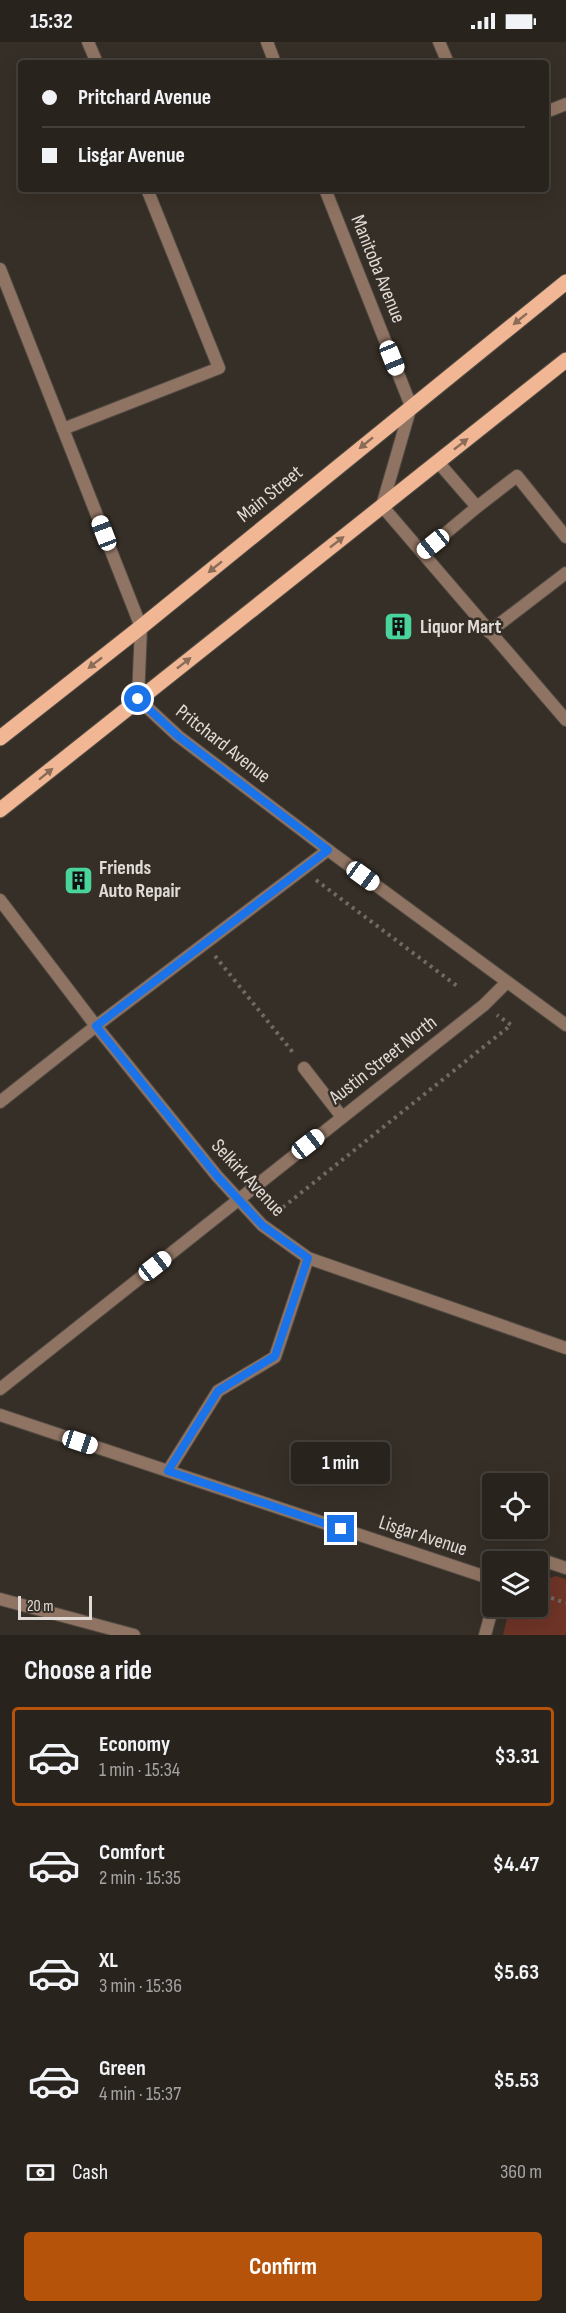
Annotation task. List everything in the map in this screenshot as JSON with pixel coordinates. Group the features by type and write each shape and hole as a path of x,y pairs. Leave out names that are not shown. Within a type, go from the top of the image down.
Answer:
{"main road":[{"name":"Main Street","path":"0,738 141,627 566,282"},
{"path":"0,810 566,360"}],"street":[{"path":"88,42 96,60"},
{"path":"267,42 274,60"},
{"path":"439,42 447,60"},
{"path":"549,110 566,104"},
{"path":"63,429 219,368 148,192"},
{"name":"Manitoba Avenue","path":"326,192 411,406"},
{"path":"0,269 141,627 138,699"},
{"path":"411,406 382,506 566,720"},
{"path":"438,462 477,507"},
{"path":"422,553 517,476 566,537"},
{"path":"489,632 566,573"},
{"name":"Pritchard Avenue","path":"138,699 178,736 506,983 566,1025"},
{"path":"0,1102 328,850"},
{"name":"Selkirk Avenue","path":"0,900 96,1026 217,1176 262,1225 308,1258 566,1348"},
{"name":"Austin Street North","path":"0,1389 484,1005 506,983"},
{"path":"304,1068 342,1117"},
{"path":"168,1471 218,1391 275,1356 308,1258"},
{"name":"Lisgar Avenue","path":"0,1415 482,1576"},
{"path":"548,1562 566,1568"},
{"path":"0,1599 134,1635"},
{"path":"485,1635 490,1617"}],"path":[{"path":"302,870 457,986"},
{"path":"205,943 304,1068"},
{"path":"277,1212 511,1025 484,1005"},
{"path":"548,1597 566,1603"}],"shaded area":[{"path":"556,1576 566,1579 566,1635 503,1635 508,1617 548,1617 548,1579"}],"place":[{"name":"Liquor Mart","path":"399,627"},
{"name":"Friends Auto Repair","path":"78,880"}],"route":[{"path":"138,699 178,736 328,850 96,1026 217,1176 262,1225 308,1258 275,1356 218,1391 168,1471 341,1529"}]}
